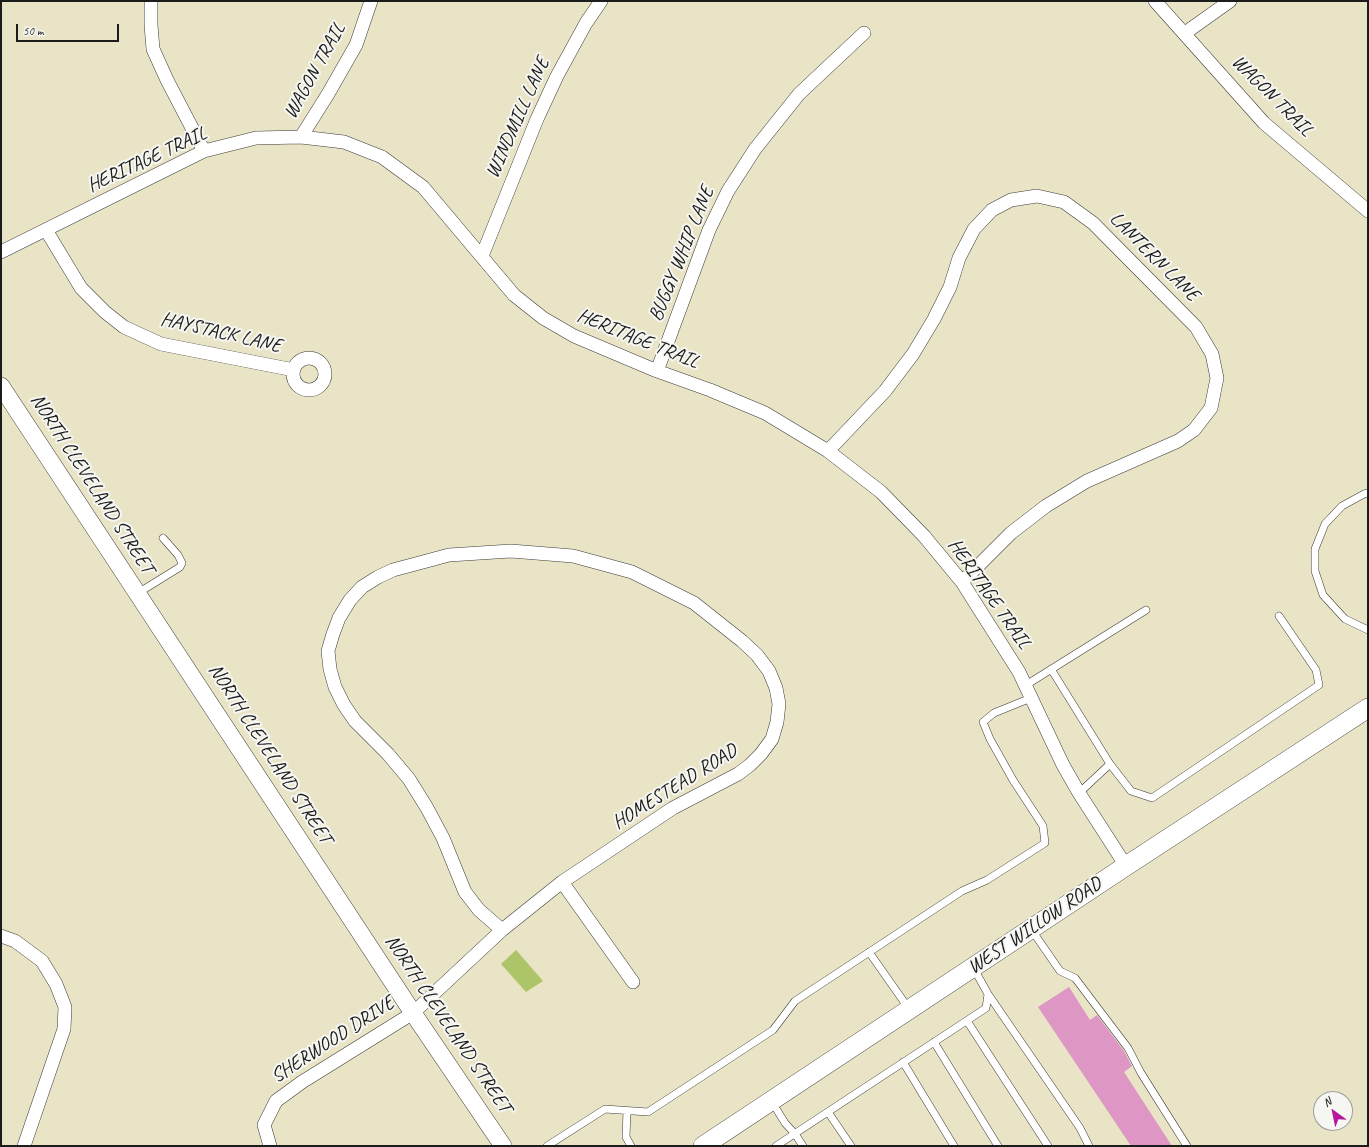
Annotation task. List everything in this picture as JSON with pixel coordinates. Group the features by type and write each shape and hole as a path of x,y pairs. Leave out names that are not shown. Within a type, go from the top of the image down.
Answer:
{"main road":[{"name":"WEST WILLOW ROAD","path":"703,1146 1368,708"}],"street":[{"path":"151,1 153,49 167,80 204,151"},
{"name":"WAGON TRAIL","path":"301,137 356,45 372,1"},
{"name":"WINDMILL LANE","path":"482,256 537,119 557,76 586,24 601,1"},
{"name":"WAGON TRAIL","path":"1155,1 1264,123 1368,211"},
{"path":"1185,33 1230,1"},
{"name":"BUGGY WHIP LANE","path":"657,371 709,230 728,191 755,149 799,94 864,33"},
{"name":"HERITAGE TRAIL","path":"1,252 204,151 256,138 301,137 344,142 382,157 423,187 514,295 543,318 574,336 657,371 710,390 765,413 828,451 881,492 924,536 962,582 1019,672 1063,765 1078,793 1126,866"},
{"name":"LANTERN LANE","path":"828,451 885,391 913,354 934,319 950,287 959,258 974,229 992,210 1011,200 1037,196 1064,202 1093,223 1196,327 1212,354 1217,378 1211,408 1194,430 1178,441 1087,481 1046,506 1011,533 962,582"},
{"name":"HAYSTACK LANE","path":"46,230 81,288 105,312 124,327 161,344 294,370"},
{"name":"NORTH CLEVELAND STREET","path":"1,386 413,1013 503,1146"},
{"name":"HOMESTEAD ROAD","path":"413,1013 502,930 562,882 673,808 738,774 761,754 772,739 777,722 779,704 776,688 769,672 757,655 742,641 694,603 632,572 573,556 512,551 449,555 393,570 378,577 362,587 350,600 339,618 328,651 334,687 355,721 388,754 409,779 443,838 465,892 479,910 502,930"},
{"path":"562,882 633,982"},
{"path":"1,936 15,941 42,961 56,984 65,1007 64,1029 24,1146"},
{"name":"SHERWOOD DRIVE","path":"270,1146 264,1124 276,1101 302,1082 413,1013"}],"lane":[{"path":"1368,493 1342,506 1325,524 1316,548 1315,571 1323,595 1345,620 1368,630"},
{"path":"138,593 180,567 182,563 178,555 163,538"},
{"path":"1026,686 1146,610"},
{"path":"1051,669 1110,764 1132,791 1152,798 1319,686 1316,670 1280,616"},
{"path":"547,1146 605,1109 648,1112 773,1030 795,1001 962,891 987,880 1045,843 1043,826 1005,766 990,739 983,722 994,713 1031,698"},
{"path":"1078,793 1110,764"},
{"path":"1031,929 1060,971 1075,978 1128,1048 1141,1072 1187,1146"},
{"path":"869,952 909,1009"},
{"path":"973,967 988,994 1080,1128 1089,1146"},
{"path":"776,1146 986,1008 988,994"},
{"path":"967,1021 1048,1146"},
{"path":"934,1042 998,1146"},
{"path":"903,1062 954,1146"},
{"path":"771,1101 785,1123 803,1146"},
{"path":"627,1111 626,1137 631,1146"},
{"path":"828,1112 851,1146"}],"green space":[{"path":"516,950 543,981 526,992 501,964"}],"building":[{"path":"1069,987 1090,1020 1097,1015 1124,1051 1132,1066 1124,1072 1172,1146 1131,1146 1038,1007"}]}
